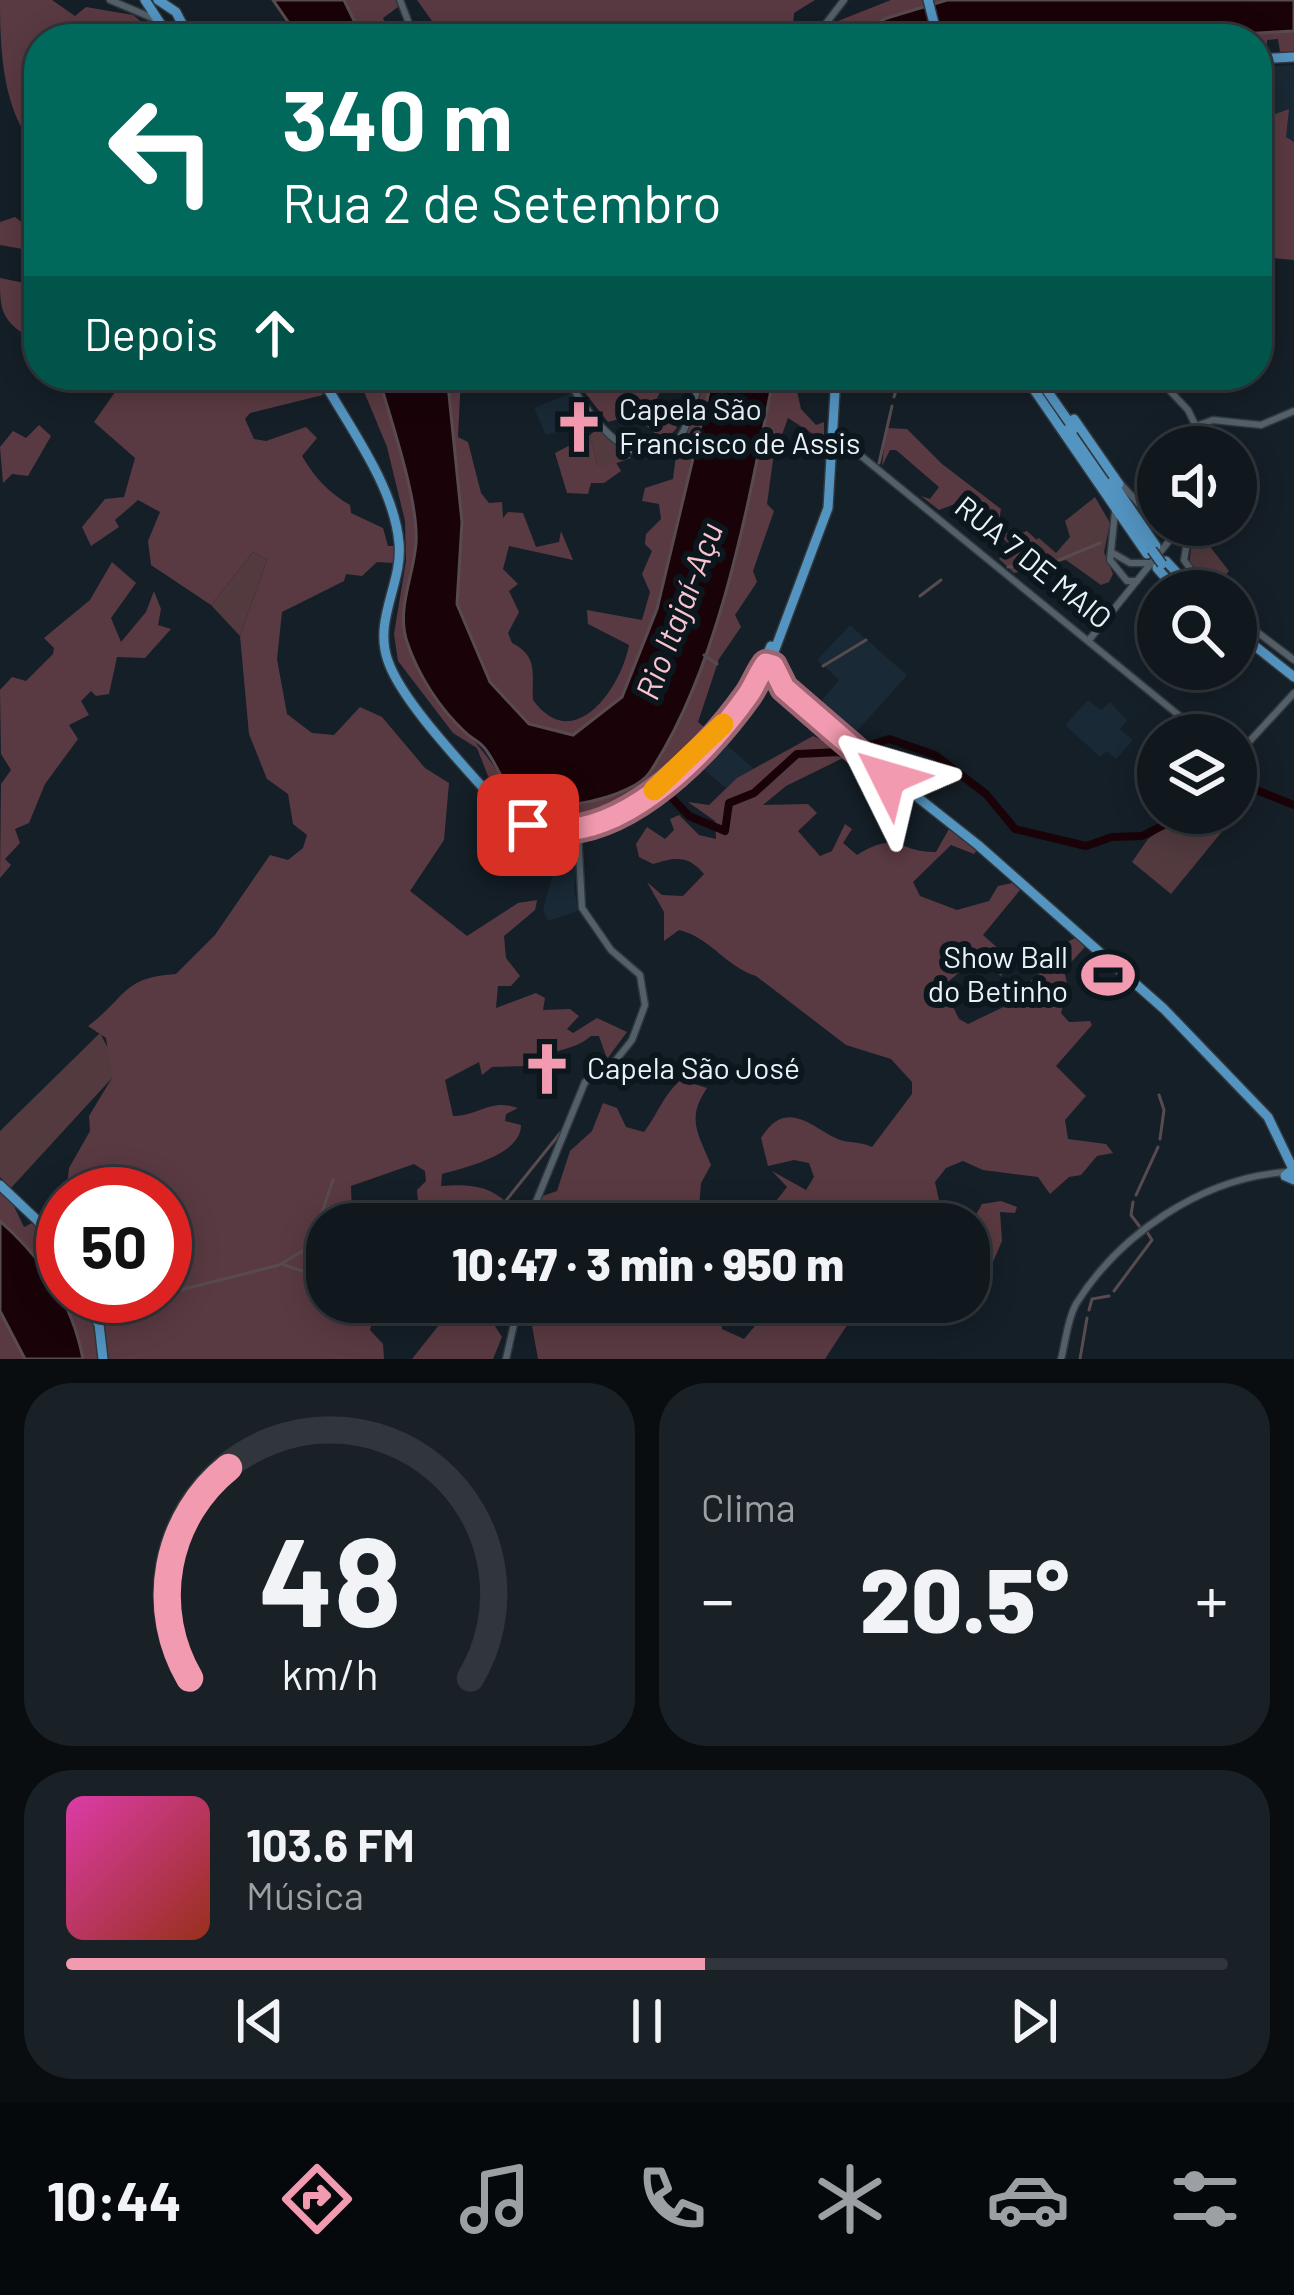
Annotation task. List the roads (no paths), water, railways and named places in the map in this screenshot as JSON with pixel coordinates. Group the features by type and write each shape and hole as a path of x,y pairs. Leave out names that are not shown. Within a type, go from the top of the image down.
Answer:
{"main road":[{"path":"145,0 160,24"},
{"path":"154,16 162,2 182,22"},
{"path":"330,390 380,485 399,539 384,635 394,677 514,821 536,832 579,834 656,790 767,672 826,515 833,390"},
{"path":"1042,390 1136,538 1168,570"},
{"path":"1044,390 1164,570"},
{"path":"1048,390 1118,481 1156,558"},
{"path":"1049,402 1071,414"},
{"path":"1049,402 1069,430"},
{"path":"1049,402 1133,511"},
{"path":"1102,479 1115,508"},
{"path":"1257,645 1294,677"},
{"path":"767,672 849,745 978,845 1161,1006 1268,1117 1289,1175"},
{"path":"0,1185 36,1219"},
{"path":"98,1323 103,1359"}],"street":[{"path":"110,0 154,16"},
{"path":"826,24 844,0"},
{"path":"575,390 635,454 672,446 695,390"},
{"path":"1170,390 1196,426 1213,419 1261,425 1294,411"},
{"name":"RUA 7 DE MAIO","path":"832,433 1178,714"},
{"path":"1118,481 1137,502"},
{"path":"1115,508 1109,554 1133,581"},
{"path":"1136,538 1121,534 1111,544 1114,556 1134,564 1156,558"},
{"path":"1090,640 1166,546"},
{"path":"1133,581 1134,564"},
{"path":"1133,581 1134,564"},
{"path":"1257,639 1294,660"},
{"path":"1257,734 1294,694"},
{"path":"535,1203 585,1082 612,1066 632,1040 645,1005 640,975 611,950 582,908 577,889 579,834"},
{"path":"1061,1359 1077,1303 1116,1250 1192,1201 1289,1175"},
{"path":"506,1359 514,1323"}],"water":[{"path":"273,0 344,0 356,24 290,24"},
{"path":"947,0 1294,0 1294,31 1272,32 1272,24 875,24"},
{"name":"Rio Itajaí-Açu","path":"382,390 449,390 462,522 457,604 490,682 529,724 573,735 622,697 657,609 709,390 771,390 714,632 675,729 641,781 609,796 571,805 523,800 506,784 484,747 456,723 431,691 404,630 416,525"},
{"path":"0,1221 36,1259 36,1323 72,1323 83,1359 25,1359 0,1311"}],"waterway":[{"path":"894,397 896,390"},
{"path":"879,463 892,406"},
{"path":"1059,560 1100,543"},
{"path":"1008,567 1054,561"},
{"path":"920,596 941,580"},
{"path":"823,666 866,640"},
{"path":"704,655 717,664"},
{"path":"868,746 889,739 935,755 986,794 1015,829 1086,846 1112,837 1146,834"},
{"path":"670,796 689,816 725,831 729,803 754,793 797,754 840,752"},
{"path":"1257,790 1294,805"},
{"path":"1159,1095 1164,1110 1160,1139"},
{"path":"504,1203 561,1132"},
{"path":"1136,1195 1158,1147"},
{"path":"192,1287 279,1265 323,1239 320,1218 333,1180"},
{"path":"1133,1202 1131,1215 1140,1227"},
{"path":"1114,1291 1152,1240 1147,1232"},
{"path":"284,1265 306,1272"},
{"path":"1089,1310 1092,1299 1109,1296"},
{"path":"1080,1359 1087,1318"}],"place":[{"name":"Capela São Francisco de Assis","path":"579,427"},
{"name":"Show Ball do Betinho","path":"1108,975"},
{"name":"Capela São José","path":"547,1069"}]}
